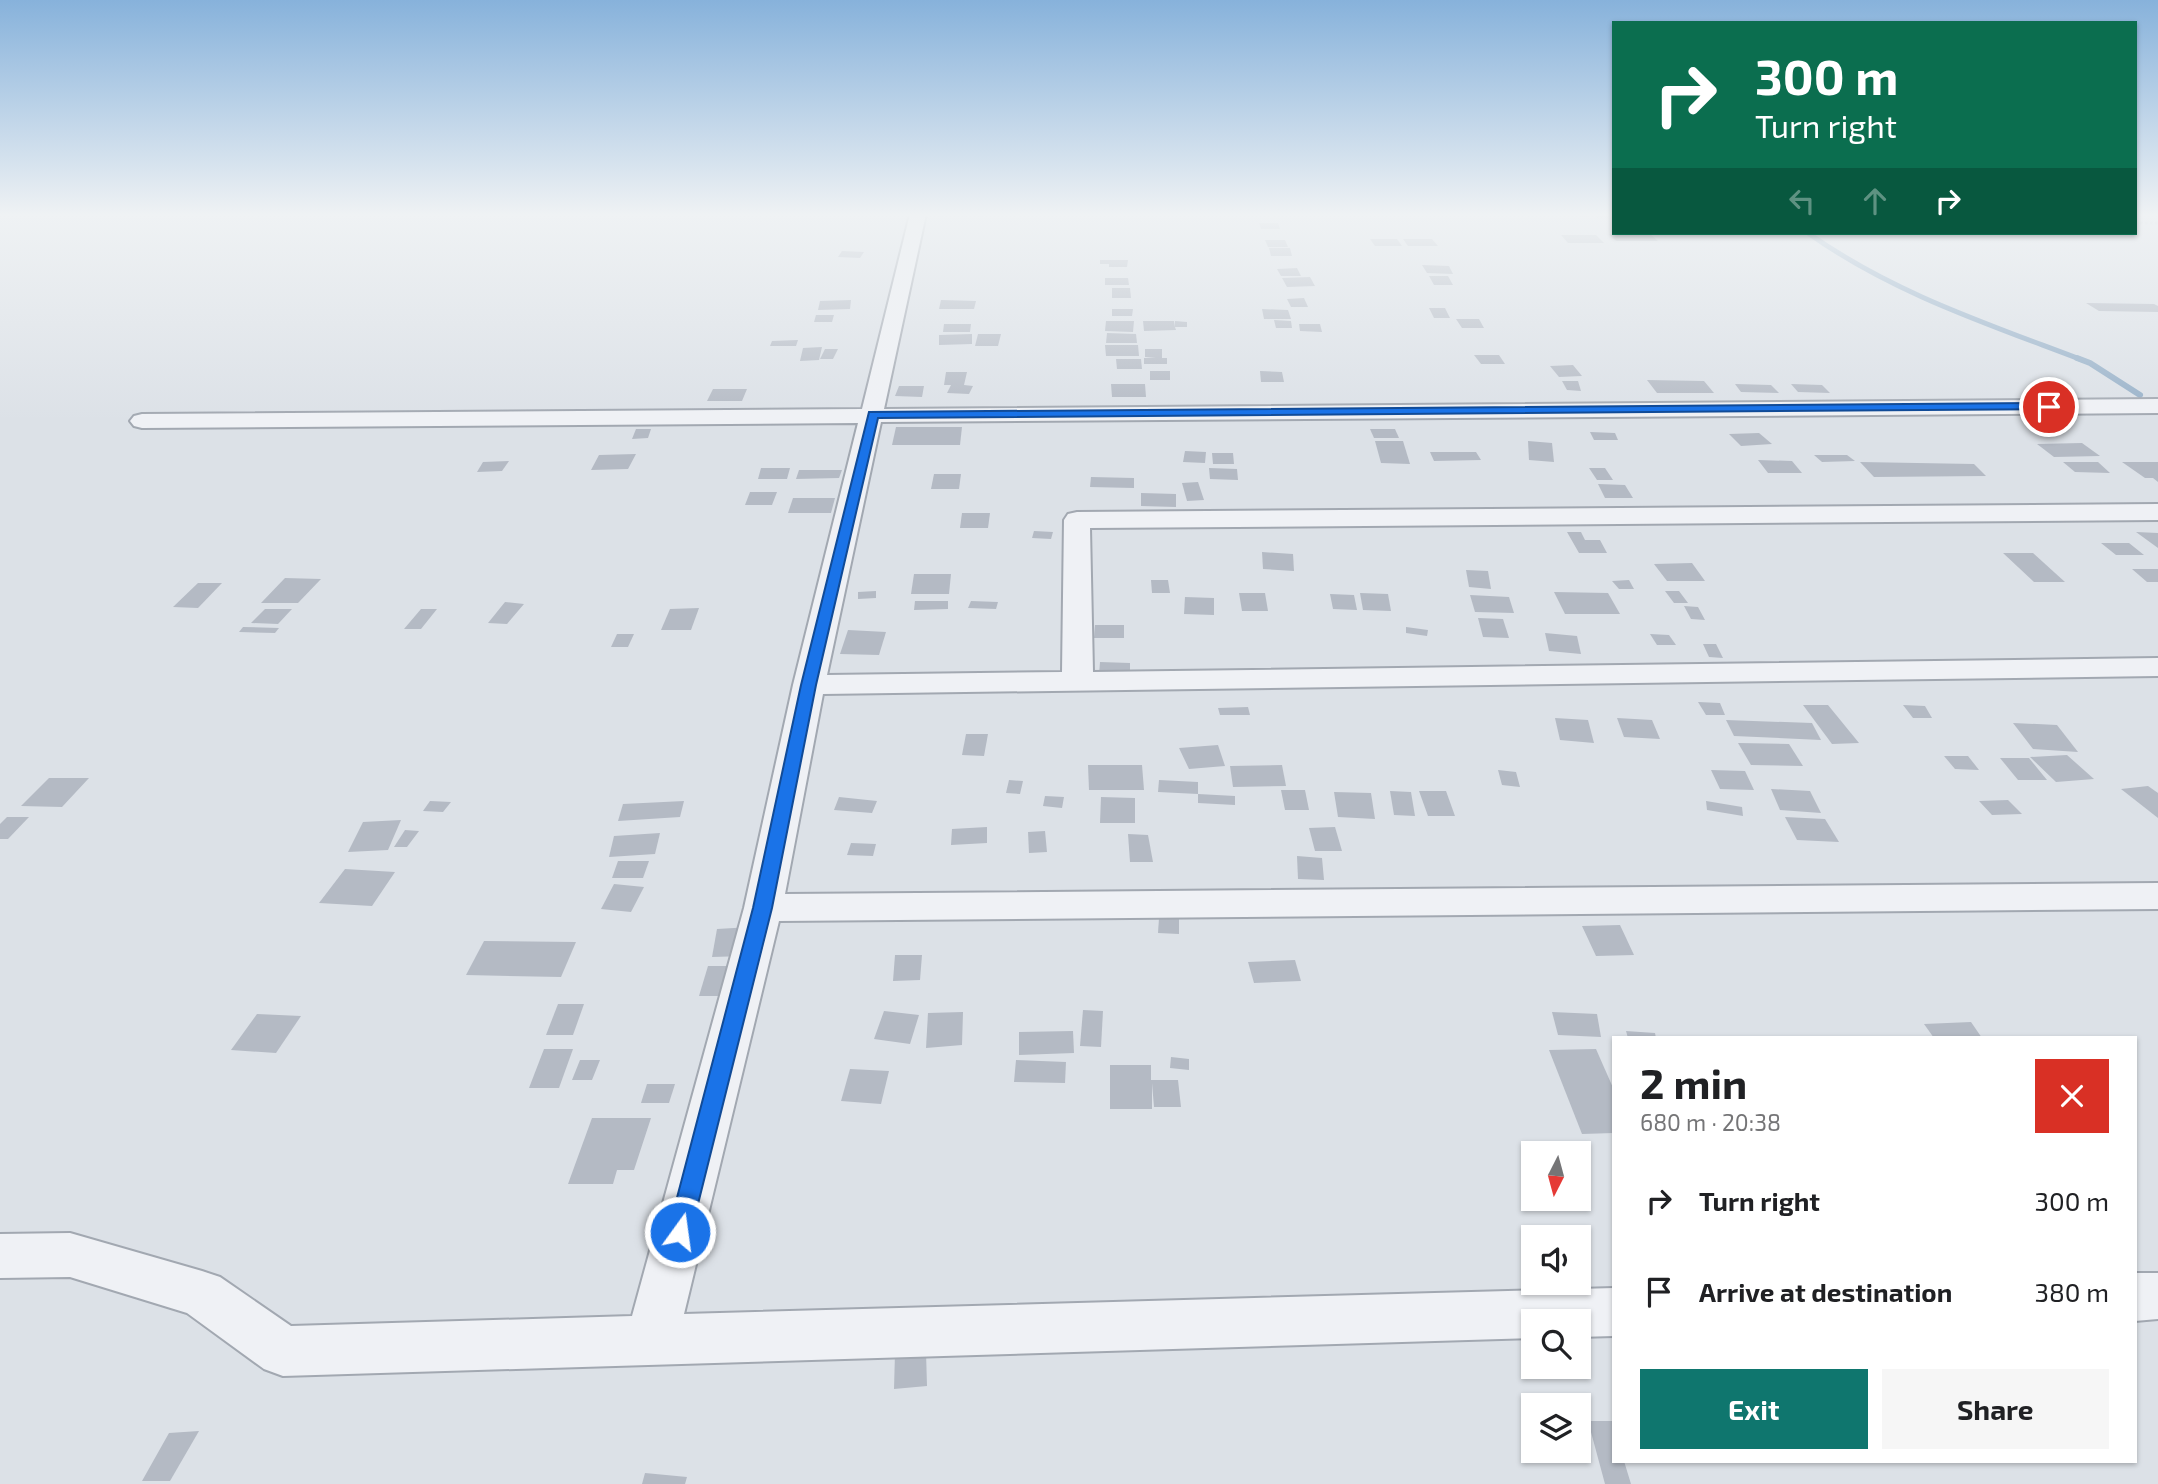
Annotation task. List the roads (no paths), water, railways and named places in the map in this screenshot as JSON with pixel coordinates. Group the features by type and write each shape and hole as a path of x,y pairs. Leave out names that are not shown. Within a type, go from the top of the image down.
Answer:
{"street":[{"path":"652,1340 763,908 808,685 903,283"},
{"path":"142,421 2158,406"},
{"path":"1078,682 1077,520 2158,512"},
{"path":"808,685 2158,667"},
{"path":"763,908 2158,895"},
{"path":"0,1256 70,1255 202,1294 282,1351 1612,1312"},
{"path":"2137,1297 2158,1296"}],"waterway":[{"path":"1893,283 1940,305 2082,360"},
{"path":"2077,358 2090,363 2140,395"}]}
